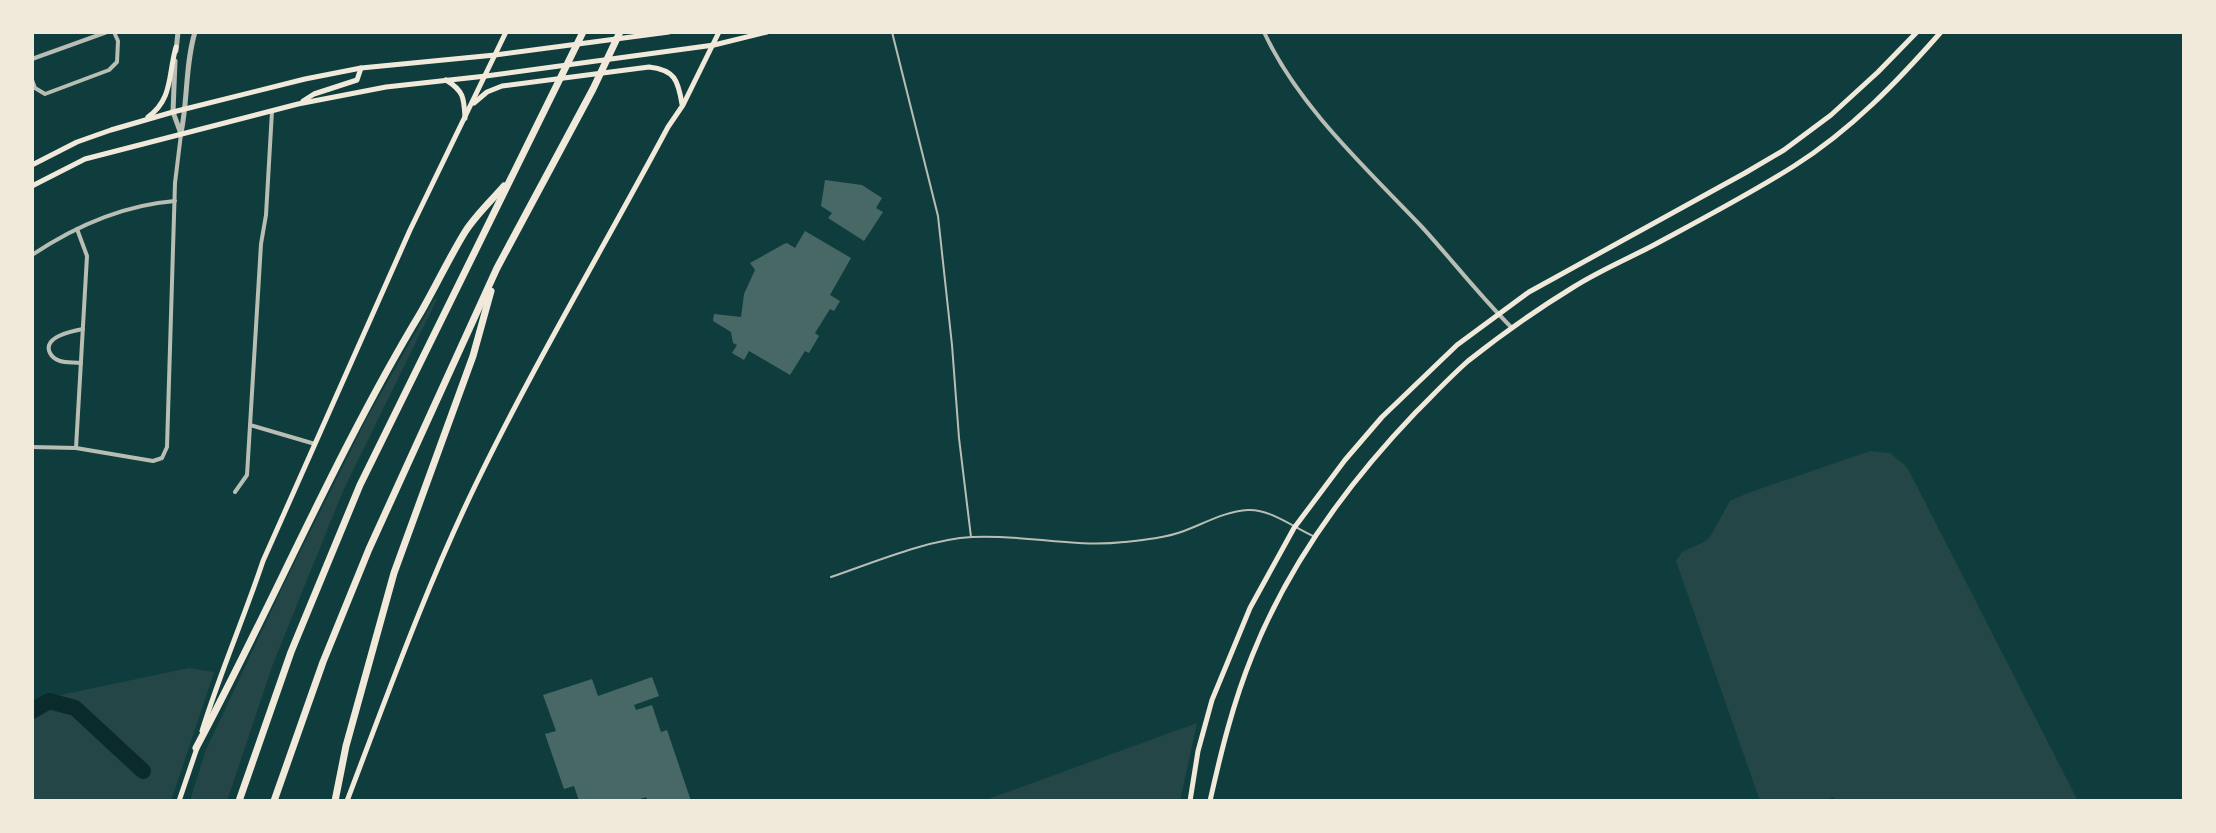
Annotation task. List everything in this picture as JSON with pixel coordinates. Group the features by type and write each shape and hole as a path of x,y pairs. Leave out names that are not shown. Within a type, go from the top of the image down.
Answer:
{"highway":[{"path":"239,801 291,652 360,485 583,32"},
{"path":"274,801 323,662 363,563 497,268 593,89 620,32"},
{"path":"196,748 371,399 466,230 510,178"},
{"path":"335,801 346,746 394,573 473,356 497,268"}],"main road":[{"path":"179,801 220,673 263,561 410,230 506,32"},
{"path":"32,165 77,142 144,120 305,79 361,68 495,55 669,32"},
{"path":"347,801 407,645 474,487 518,401 683,105 719,32"},
{"path":"32,186 85,159 298,104 386,87 714,45 767,32"},
{"path":"1190,801 1198,751 1212,700 1250,608 1294,528 1382,417 1457,345 1529,292 1784,150 1841,107 1917,32"},
{"path":"1210,801 1229,721 1251,658 1287,584 1364,471 1400,428 1467,363 1574,286 1796,165 1860,117 1941,32"},
{"path":"144,120 158,110 166,98 176,47"},
{"path":"472,104 487,92 502,86 649,67 672,74 679,83 683,105"},
{"path":"298,104 314,94 357,80 361,68"},
{"path":"445,79 456,86 464,98 465,118"}],"street":[{"path":"32,59 107,32"},
{"path":"32,80 35,88 45,94 109,70 117,62 118,41 114,32"},
{"path":"178,32 173,112 181,134"},
{"path":"32,447 76,448 153,461 162,458 167,447 175,183 186,109 187,65 195,32"},
{"path":"1264,32 1290,78 1322,120 1512,328"},
{"path":"235,492 247,475 272,111"},
{"path":"32,255 77,229 114,214 151,203 175,201"},
{"path":"76,448 87,256 77,229"},
{"path":"81,363 59,361 51,356 48,349 50,343 66,332 83,329"},
{"path":"250,425 315,444"}],"lane":[{"path":"892,32 938,216 971,537"},
{"path":"831,577 938,542 971,537 1006,537 1079,544 1119,543 1153,539 1247,510 1276,516 1316,538"}],"shaded area":[{"path":"435,298 343,491 273,664 227,801 190,801 205,752 282,588 367,418"},
{"path":"1870,451 1890,453 1907,467 2078,801 1836,801 1834,797 1823,801 1760,801 1676,561 1682,552 1710,537 1730,501"},
{"path":"189,668 214,672 171,801 32,801 32,709 46,698"},
{"path":"1197,723 1180,801 983,801"}],"building":[{"path":"825,180 862,185 882,198 876,208 883,212 864,241 828,218 832,213 821,206"},
{"path":"805,231 851,258 830,295 840,301 834,311 830,309 815,333 819,336 809,353 805,351 790,375 749,351 744,360 732,353 737,345 733,343 731,332 713,321 714,314 741,317 744,294 755,270 750,263 787,243 795,248"},
{"path":"652,677 659,696 634,705 636,710 652,705 661,732 667,730 691,801 648,801 646,797 634,801 579,801 574,786 564,789 545,734 556,731 543,695 592,679 598,696"}],"waterway":[{"path":"32,711 49,701 75,708 143,771"}]}
